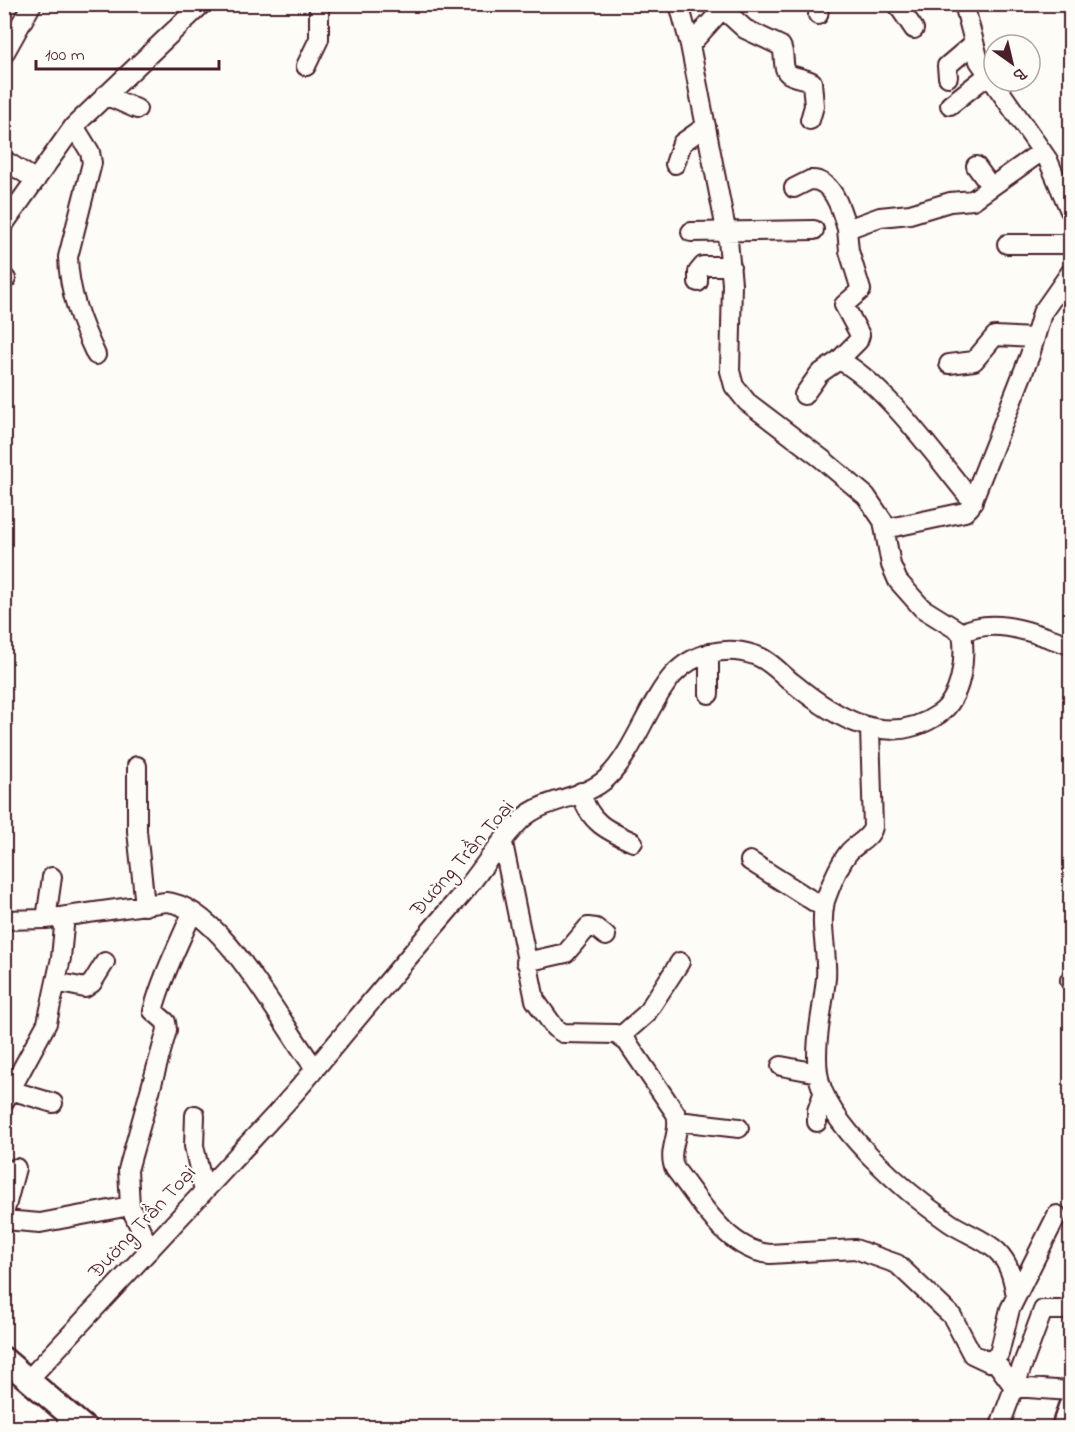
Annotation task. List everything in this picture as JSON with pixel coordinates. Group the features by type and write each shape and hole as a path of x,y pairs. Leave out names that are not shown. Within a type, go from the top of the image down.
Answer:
{"main road":[{"path":"4,1359 85,1428"},
{"path":"1063,1428 1071,1407"}],"street":[{"path":"4,54 32,4"},
{"path":"306,66 319,39 319,4"},
{"path":"679,4 690,45 727,234 731,266 733,325 730,371 734,386 756,409 866,496 880,514 891,565 909,596 936,619 962,633 978,628 1014,628 1071,645"},
{"path":"897,4 914,29"},
{"path":"964,4 973,44 982,63"},
{"path":"4,224 74,126 197,6"},
{"path":"690,45 725,7 745,29 781,46 788,74 812,82 814,106 810,120"},
{"path":"948,77 947,66 973,44"},
{"path":"950,105 982,80"},
{"path":"1001,93 1042,151 1071,211"},
{"path":"105,95 137,109"},
{"path":"74,126 90,152 92,164 68,257 69,272 75,304 96,355"},
{"path":"675,164 682,143 706,126"},
{"path":"847,229 880,217 910,214 950,202 966,202 1042,151"},
{"path":"4,160 36,180"},
{"path":"976,166 991,187"},
{"path":"794,188 810,180 822,184 839,203 847,229 849,251 861,290 844,305 860,335 858,341 839,360 819,374 804,396"},
{"path":"691,232 727,234 814,230"},
{"path":"1007,244 1071,244"},
{"path":"698,282 698,272 703,266 731,266"},
{"path":"885,529 964,512 973,502 1047,305 1071,273"},
{"path":"949,364 976,359 995,336 1034,338"},
{"path":"839,360 857,371 890,405 973,502"},
{"path":"709,694 709,653 755,655 817,703 837,715 870,729 908,729 923,724 944,710 963,665 962,633"},
{"name":"Đường Trần Toại","path":"28,1380 315,1068 530,813 606,780 616,768 660,692 676,672 693,659 709,653"},
{"path":"870,729 872,833 845,857 824,908 826,976 817,1040 818,1073 823,1094 836,1117 896,1182 952,1224 996,1250 1009,1268 1016,1296"},
{"path":"137,766 137,831 145,906"},
{"path":"581,792 587,809 598,824 633,842"},
{"path":"503,843 535,1000 555,1028 563,1033 621,1036 678,1121 671,1162 731,1238 762,1253 855,1249 897,1264 952,1316 972,1354 980,1360 994,1360"},
{"path":"750,861 824,908"},
{"path":"46,919 52,878"},
{"path":"4,920 46,919 175,903 192,913 238,953 297,1045 315,1068"},
{"path":"150,1250 130,1206 128,1170 168,1025 153,1011 166,967 173,957 192,913"},
{"path":"53,1103 7,1096 45,1028 56,982 65,916"},
{"path":"526,962 566,952 588,927 596,928 606,936"},
{"path":"56,982 85,988 92,983 105,962"},
{"path":"621,1036 646,1014 680,962"},
{"path":"781,1066 818,1073"},
{"path":"817,1122 817,1111 823,1094"},
{"path":"195,1115 194,1146 204,1191"},
{"path":"678,1121 739,1128"},
{"path":"4,1214 16,1168"},
{"path":"4,1220 40,1222 130,1206"},
{"path":"994,1360 999,1354 1010,1309 1057,1215"},
{"path":"999,1428 1043,1310 1071,1310"},
{"path":"994,1360 1014,1387 1071,1391"}]}
